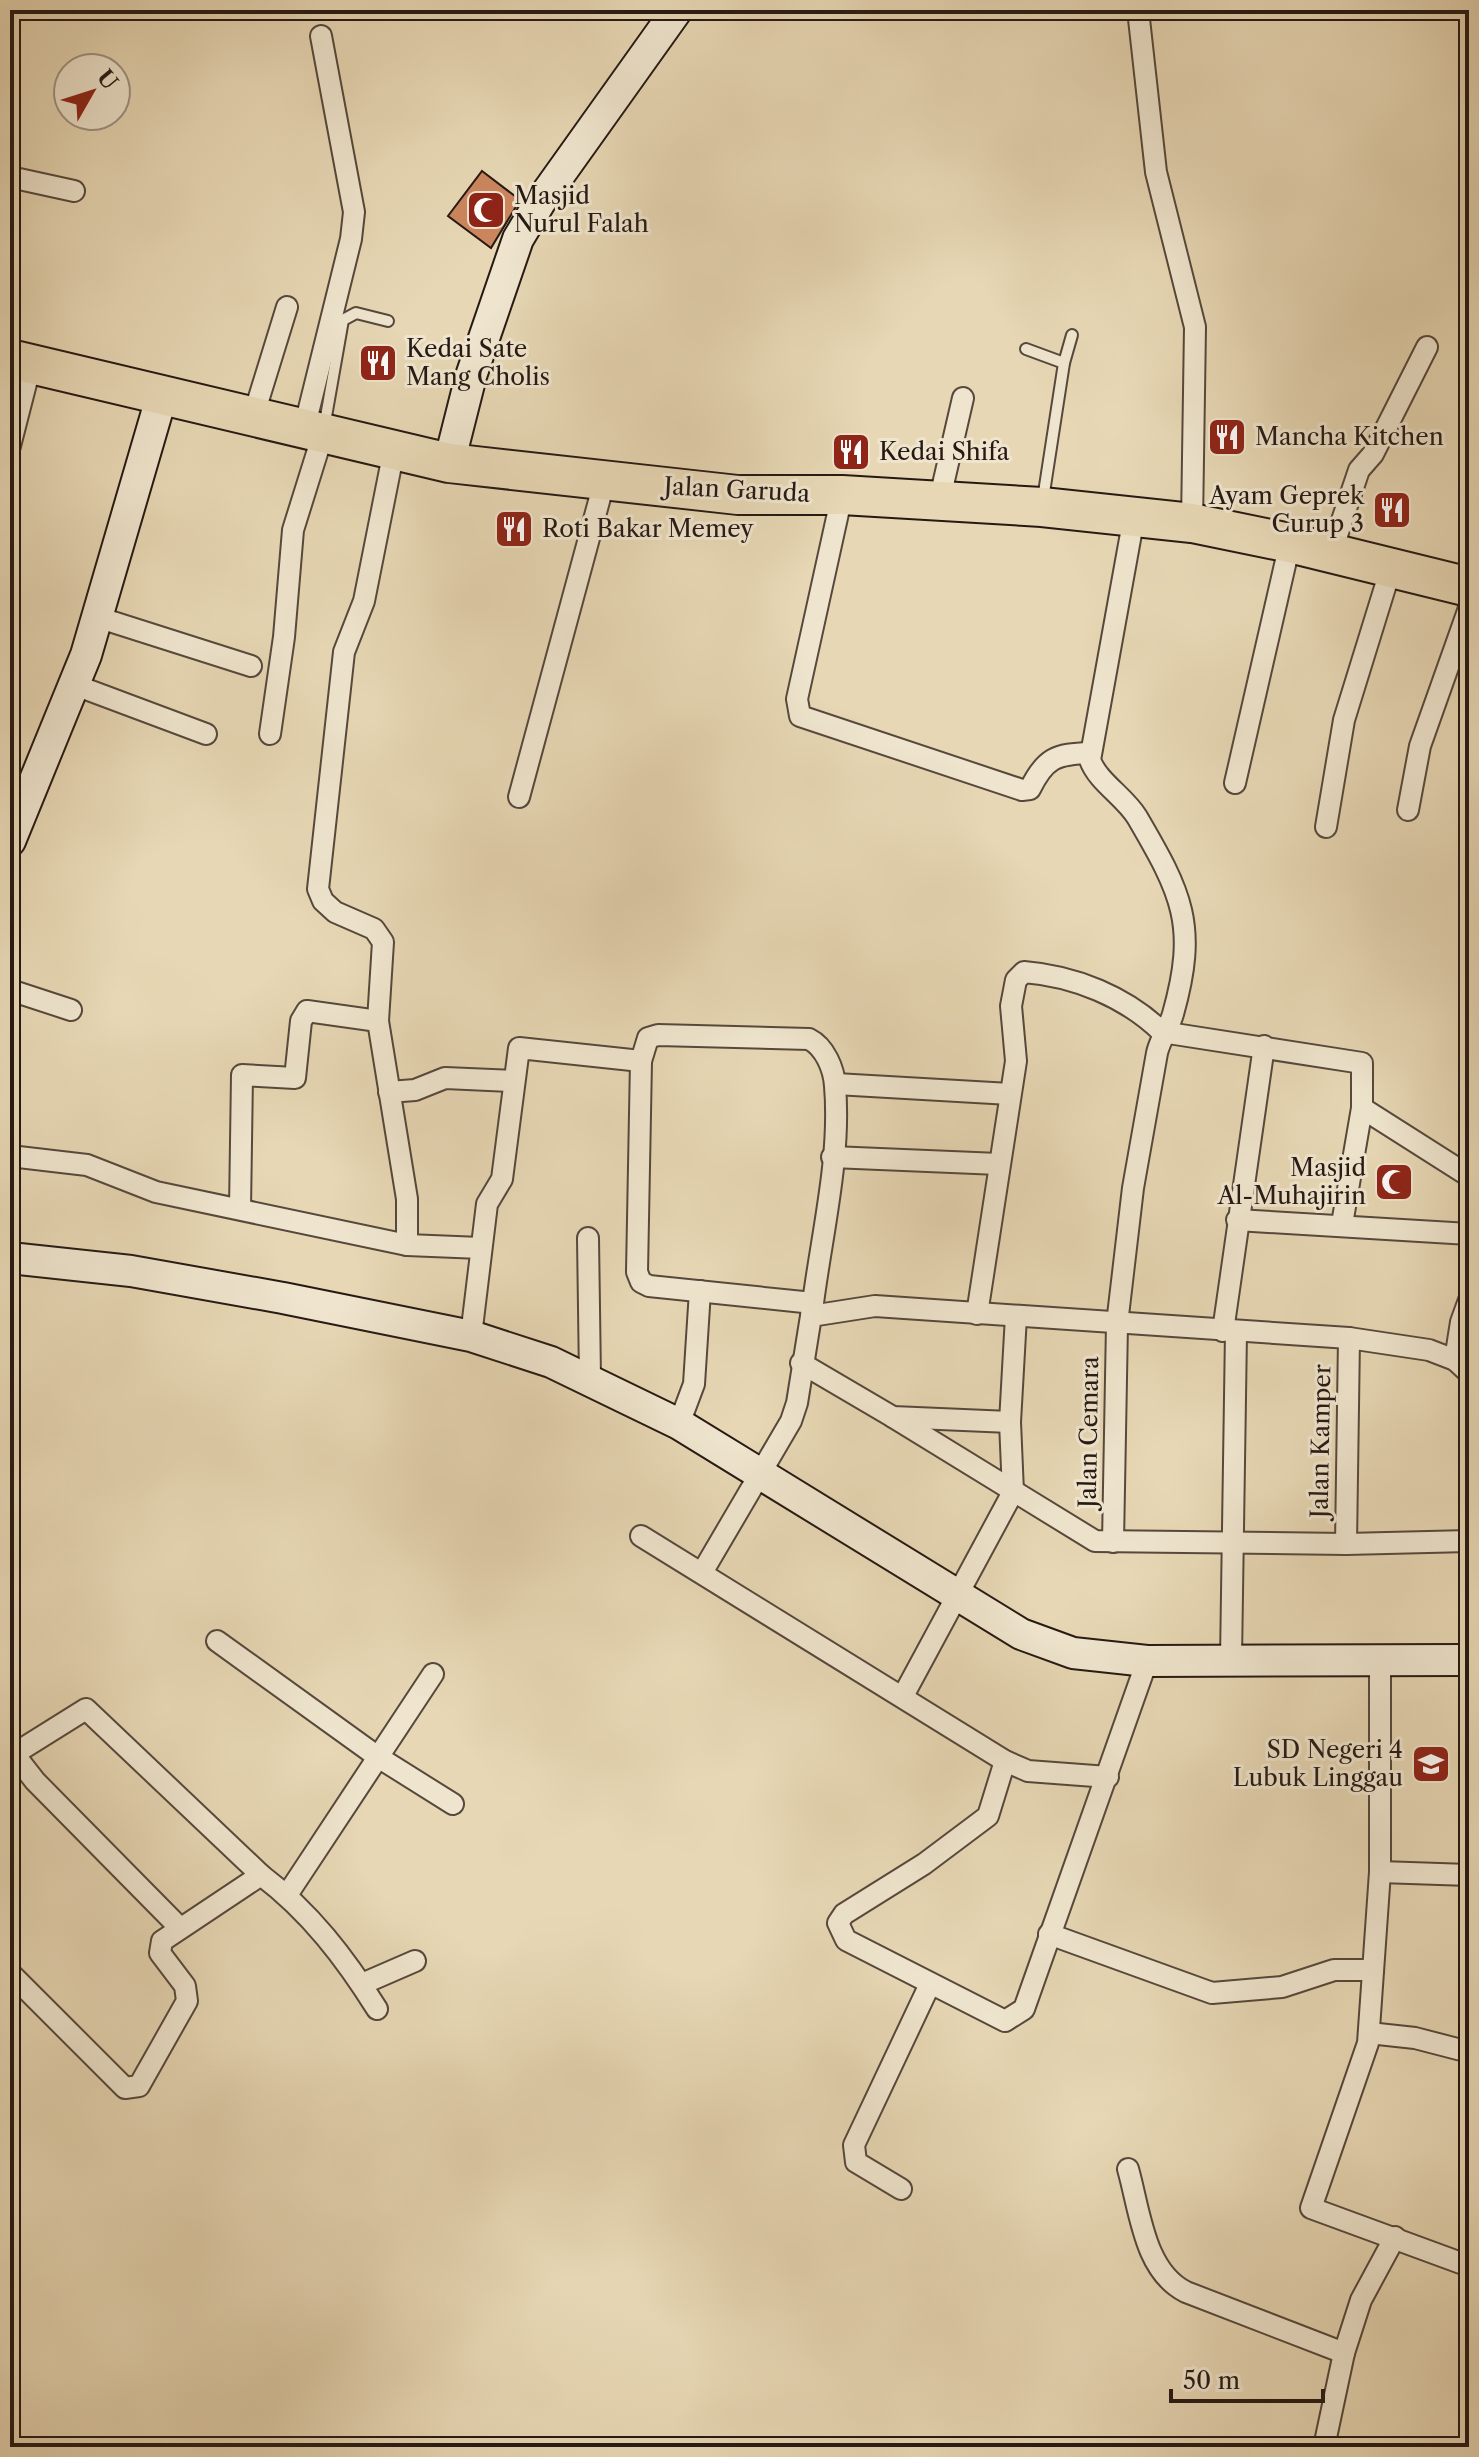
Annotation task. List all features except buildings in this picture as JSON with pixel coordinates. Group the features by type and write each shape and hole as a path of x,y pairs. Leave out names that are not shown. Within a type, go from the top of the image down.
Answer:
{"highway":[{"name":"Jalan Garuda","path":"20,362 449,463 738,495 842,495 1042,507 1192,523 1290,543 1469,587"}],"street":[{"path":"449,463 471,376 518,239 540,202 677,10"},
{"path":"1138,10 1156,172 1195,327 1192,523"},
{"path":"270,734 284,637 293,530 354,212 321,36"},
{"path":"11,181 74,191"},
{"path":"253,417 287,307"},
{"path":"1331,553 1359,470 1373,454 1427,347"},
{"path":"10,446 20,362"},
{"path":"10,841 75,685 162,395"},
{"path":"939,502 963,398"},
{"path":"394,450 364,601 344,652 318,889 323,901 335,912 380,934 383,942 378,1021 407,1199 407,1245"},
{"path":"519,797 605,479"},
{"path":"842,495 797,699 800,716 1022,790 1030,789 1038,772 1057,756 1090,753 1134,517"},
{"path":"1235,783 1290,543"},
{"path":"1326,827 1344,720 1391,568"},
{"path":"1408,810 1420,746 1469,608"},
{"path":"97,617 251,666"},
{"path":"75,685 206,734"},
{"name":"Jalan Cemara","path":"1090,753 1094,769 1135,813 1169,876 1183,913 1187,955 1172,1019 1162,1032 1133,1188 1117,1324 1113,1542"},
{"path":"977,1314 1016,1047 1011,1006 1016,980 1021,973 1102,991 1145,1017 1162,1032 1358,1060 1363,1070 1362,1108 1342,1224"},
{"path":"10,990 71,1010"},
{"path":"240,1209 242,1075 295,1078 301,1021 307,1011 378,1021"},
{"path":"703,1571 762,1474 794,1411 812,1310 832,1157 836,1084 824,1051 809,1039 658,1035 644,1045 641,1061 639,1278 649,1286 700,1291 812,1310 866,1306 1349,1338 1418,1346 1462,1366 1461,1322 1469,1300"},
{"path":"1231,1659 1230,1331 1237,1220 1264,1046"},
{"path":"471,1336 487,1204 502,1179 517,1053 525,1047 641,1061"},
{"path":"389,1092 415,1090 445,1078 513,1081"},
{"path":"836,1084 1010,1094"},
{"path":"1362,1108 1469,1176"},
{"path":"10,1156 87,1165 156,1192 407,1245 481,1248"},
{"path":"832,1157 999,1164"},
{"path":"1237,1220 1469,1234"},
{"path":"588,1238 590,1378"},
{"path":"10,1258 131,1271 471,1336 590,1378 679,1424 1041,1644 1100,1658 1147,1661 1469,1660"},
{"path":"679,1424 694,1384 700,1291"},
{"path":"903,1696 1013,1492 1010,1422 1016,1316"},
{"name":"Jalan Kamper","path":"1346,1544 1349,1338"},
{"path":"801,1363 1088,1538 1113,1542 1346,1544 1469,1541"},
{"path":"893,1417 1010,1422"},
{"path":"641,1536 703,1571 1005,1761 1028,1771 1108,1777"},
{"path":"217,1641 378,1757 453,1804"},
{"path":"1380,1660 1380,1872 1369,2033 1311,2208 1469,2266"},
{"path":"1005,1761 988,1816 924,1864 844,1914 838,1923 846,1940 993,2017 1012,2020 1024,2009 1147,1661"},
{"path":"287,1895 433,1674"},
{"path":"179,1927 35,1781 12,1752 86,1709 261,1875 287,1895 332,1943 377,2009"},
{"path":"1380,1872 1469,1875"},
{"path":"10,1973 125,2088 139,2086 187,2001 185,1986 160,1953 162,1941 261,1875"},
{"path":"1049,1934 1212,1993 1282,1987 1334,1970 1373,1970"},
{"path":"362,1984 415,1961"},
{"path":"901,2189 856,2162 853,2152 930,1984"},
{"path":"1369,2033 1415,2038 1469,2052"},
{"path":"1128,2169 1153,2260 1167,2281 1186,2292 1346,2347"},
{"path":"1324,2447 1346,2347 1361,2300 1395,2237"}],"lane":[{"path":"314,431 343,320 356,313 388,321"},
{"path":"1042,507 1064,363 1072,335"},
{"path":"1026,349 1064,363"}],"place":[{"name":"Masjid Nurul Falah","path":"486,210"},
{"name":"Kedai Sate Mang Cholis","path":"378,363"},
{"name":"Mancha Kitchen","path":"1227,437"},
{"name":"Kedai Shifa","path":"851,452"},
{"name":"Ayam Geprek Curup 3","path":"1392,510"},
{"name":"Roti Bakar Memey","path":"514,529"},
{"name":"Masjid Al-Muhajirin","path":"1394,1182"},
{"name":"SD Negeri 4 Lubuk Linggau","path":"1431,1764"}]}
